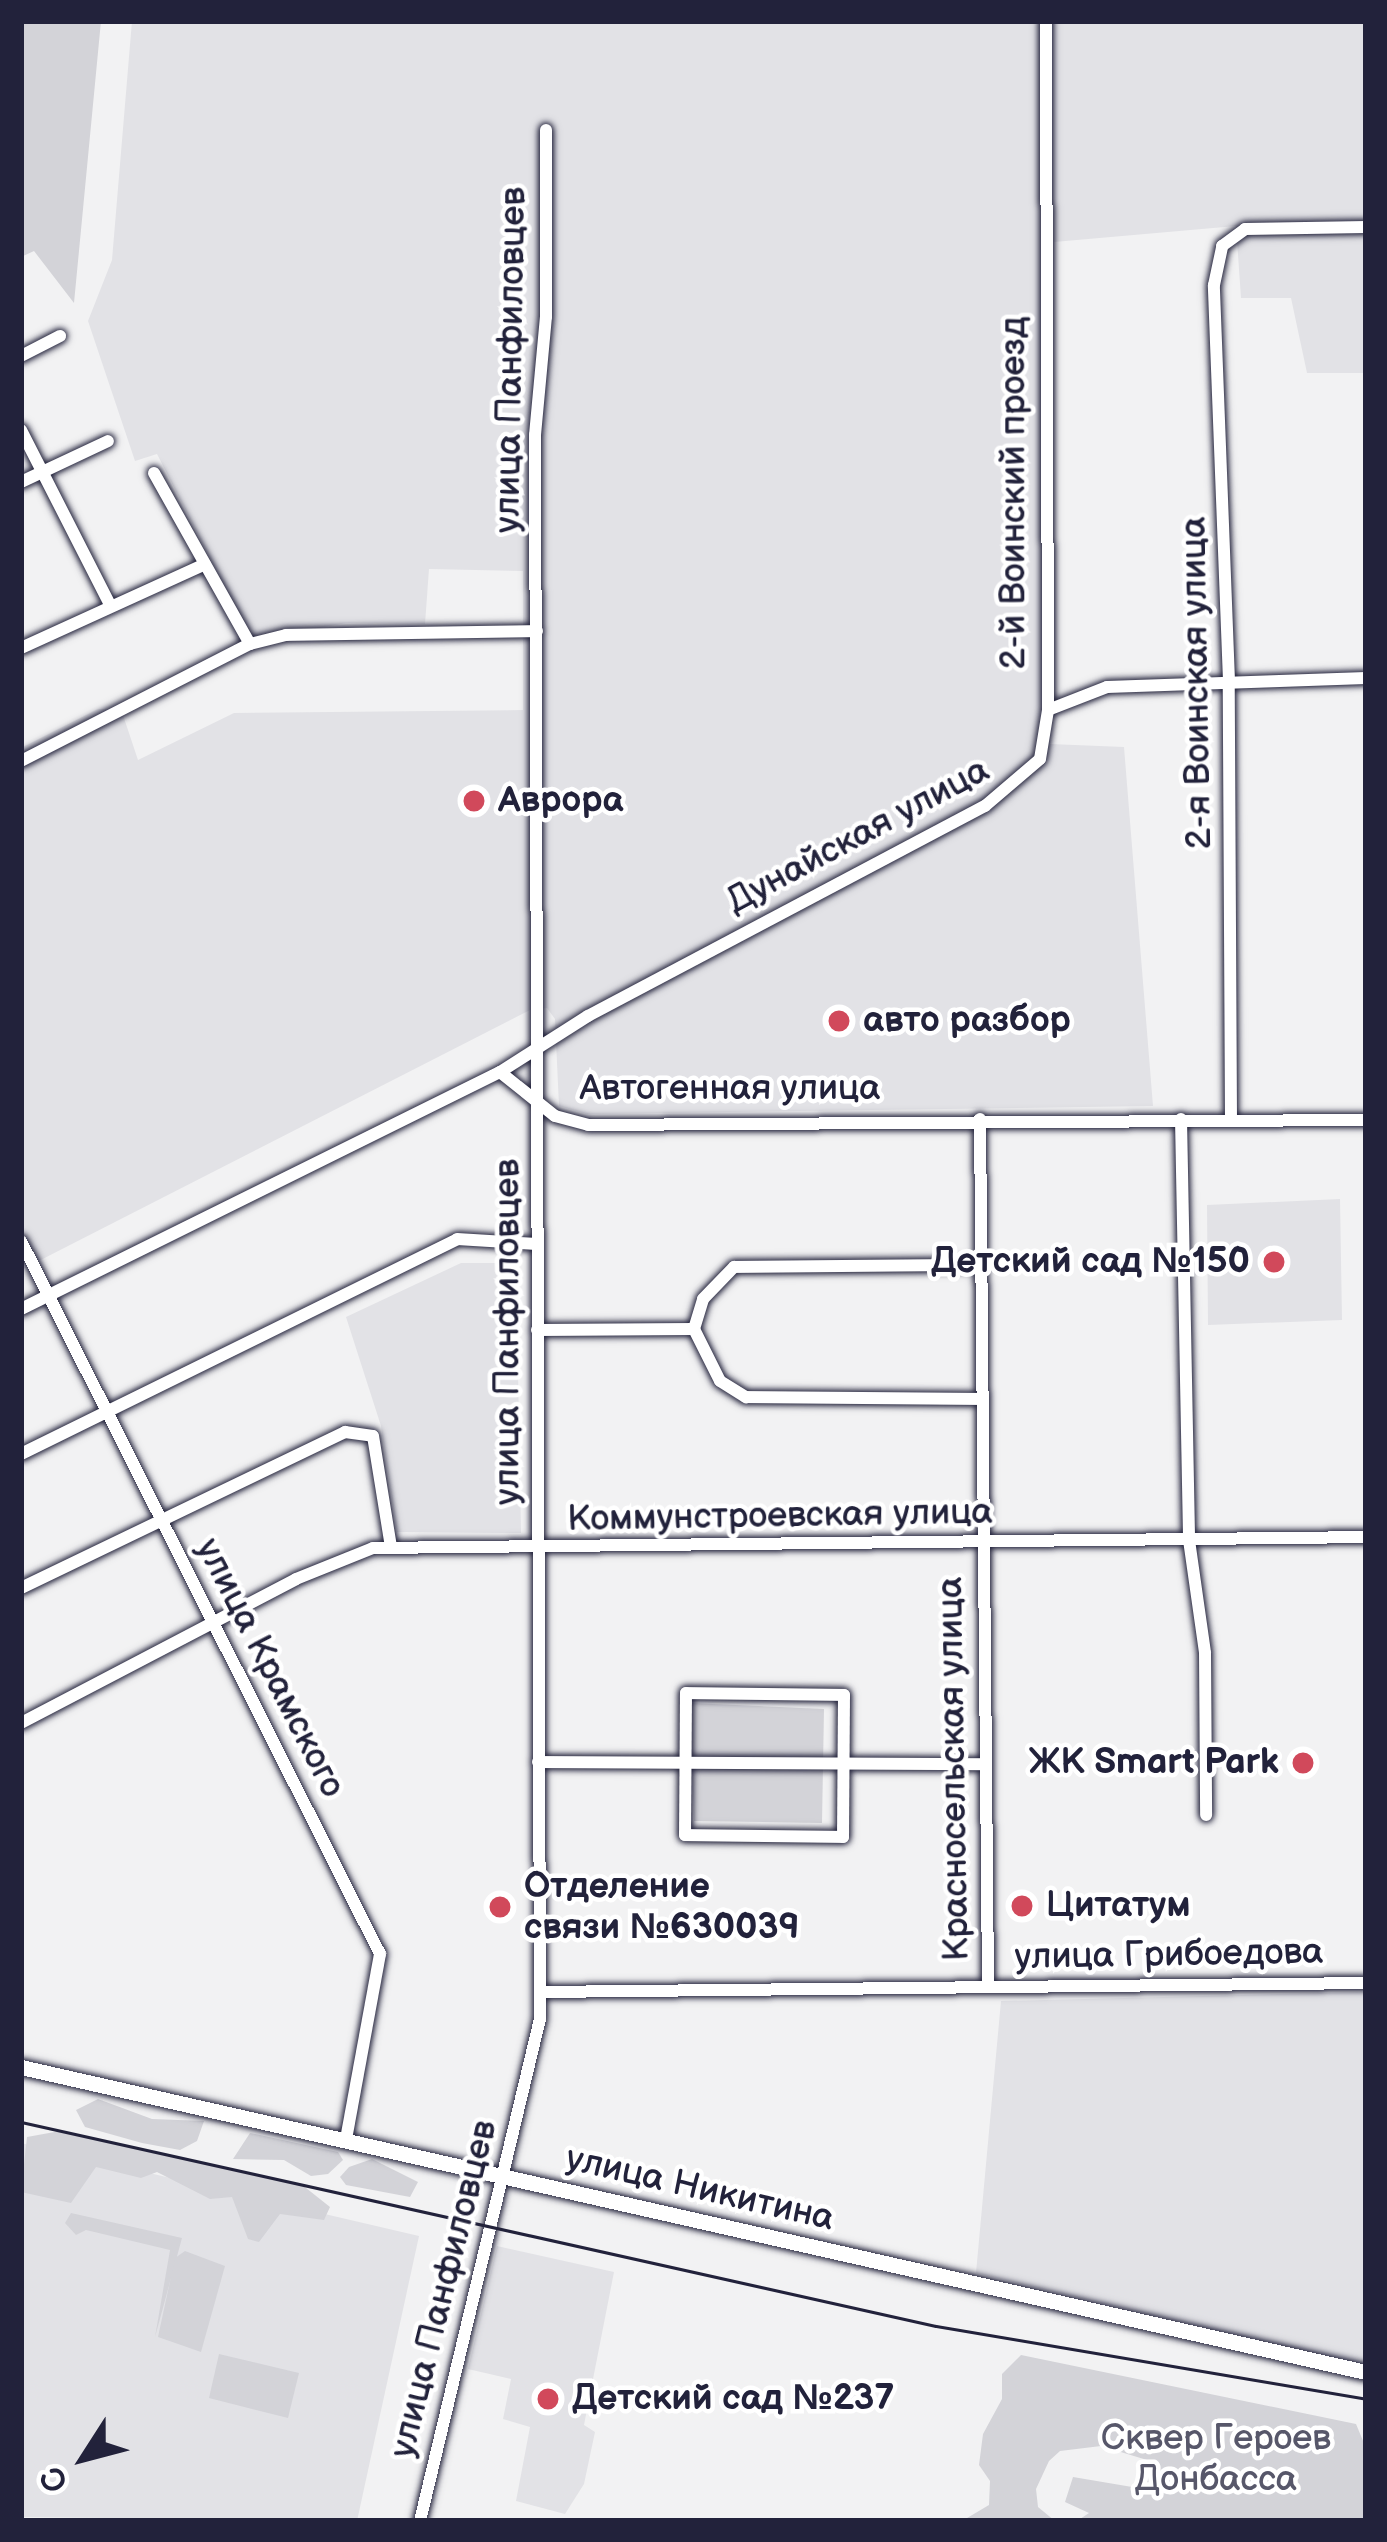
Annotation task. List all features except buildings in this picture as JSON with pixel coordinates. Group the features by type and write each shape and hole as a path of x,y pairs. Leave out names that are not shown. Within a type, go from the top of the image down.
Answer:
{"main road":[{"name":"улица Никитина","path":"21,2067 1366,2372"}],"street":[{"name":"2-й Воинский проезд","path":"1046,21 1048,710"},
{"name":"улица Панфиловцев","path":"420,2521 540,1992 536,1550 542,1044 537,631 545,130"},
{"name":"2-я Воинская улица","path":"1231,1119 1229,681 1214,285 1222,247 1245,229 1366,226"},
{"path":"21,356 60,336"},
{"path":"21,430 109,603"},
{"path":"21,482 108,441"},
{"path":"154,472 250,644"},
{"path":"21,648 109,603 205,564"},
{"path":"21,761 250,644 328,628 537,631"},
{"path":"1048,710 1107,687 1366,678"},
{"name":"Дунайская улица","path":"500,1072 542,1044 1014,787 1040,759 1048,710"},
{"path":"21,1309 500,1072"},
{"name":"Автогенная улица","path":"500,1072 542,1103 587,1125 1366,1120"},
{"name":"Красносельская улица","path":"980,1119 980,1543 988,1987"},
{"path":"1181,1119 1189,1540 1204,1653 1206,1815"},
{"path":"21,1454 457,1239 537,1244"},
{"name":"улица Крамского","path":"21,1241 380,1954 346,2140"},
{"path":"978,1265 734,1267 703,1299 694,1329 719,1381 746,1396 980,1400"},
{"path":"537,1330 694,1329"},
{"path":"21,1588 161,1518 358,1430 373,1436 391,1547"},
{"name":"Коммунстроевская улица","path":"21,1723 296,1579 391,1547 536,1550 1366,1537"},
{"path":"686,1694 844,1695 842,1837 685,1835 686,1763 686,1694"},
{"path":"538,1762 984,1764"},
{"name":"улица Грибоедова","path":"540,1992 1366,1983"}],"shaded area":[{"path":"132,21 1366,21 1366,373 1307,373 1291,298 1241,298 1236,226 1054,242 1050,744 1124,747 1153,1106 587,1114 559,1106 555,1019 547,1008 530,1010 21,1270 21,748 98,709 121,709 138,760 234,713 523,710 523,571 429,569 425,624 346,623 252,640 157,454 135,461 88,321 112,260"},
{"name":"Детский сад №150","path":"1340,1199 1342,1320 1208,1325 1207,1205"},
{"path":"461,1263 516,1263 521,1533 397,1532 381,1426 346,1317"},
{"path":"1366,1992 1366,2366 976,2273 1001,2001"},
{"path":"21,2143 419,2236 357,2521 21,2517"},
{"name":"Детский сад №237","path":"497,2246 614,2272 584,2425 595,2432 584,2484 565,2514 516,2501 530,2427 503,2419 511,2379 468,2369"}],"green space":[{"path":"21,21 101,21 74,303 34,251 21,257"},
{"path":"690,1703 824,1709 822,1823 694,1821"},
{"path":"98,2099 152,2119 204,2121 197,2141 180,2150 142,2143 85,2127 76,2110"},
{"path":"60,2131 301,2184 330,2207 324,2220 280,2214 259,2242 248,2239 232,2197 210,2199 157,2172 141,2178 96,2167 71,2203 21,2192 27,2137"},
{"path":"250,2133 338,2152 343,2160 328,2174 311,2176 284,2160 233,2159"},
{"path":"372,2159 418,2182 410,2197 346,2185 340,2177 349,2167"},
{"path":"71,2213 182,2238 155,2337 170,2250 86,2230 76,2235 65,2223"},
{"path":"185,2251 225,2266 201,2352 158,2337 175,2258"},
{"path":"219,2354 299,2373 288,2418 209,2398"},
{"name":"Сквер Героев Донбасса","path":"1021,2355 1356,2424 1366,2448 1366,2521 1077,2521 1089,2513 1065,2502 1073,2477 1144,2489 1152,2471 1147,2460 1101,2446 1060,2451 1049,2461 1036,2489 1038,2507 1055,2521 962,2521 989,2505 990,2481 979,2465 983,2434 1002,2399 1002,2374"}],"tram line":[{"path":"21,2122 936,2326 1366,2399"}],"place":[{"name":"Аврора","path":"474,801"},
{"name":"авто разбор","path":"839,1021"},
{"name":"Детский сад №150","path":"1274,1262"},
{"name":"ЖК Smart Park","path":"1303,1763"},
{"name":"Цитатум","path":"1022,1906"},
{"name":"Отделение связи №630039","path":"500,1907"},
{"name":"Детский сад №237","path":"548,2399"}]}
